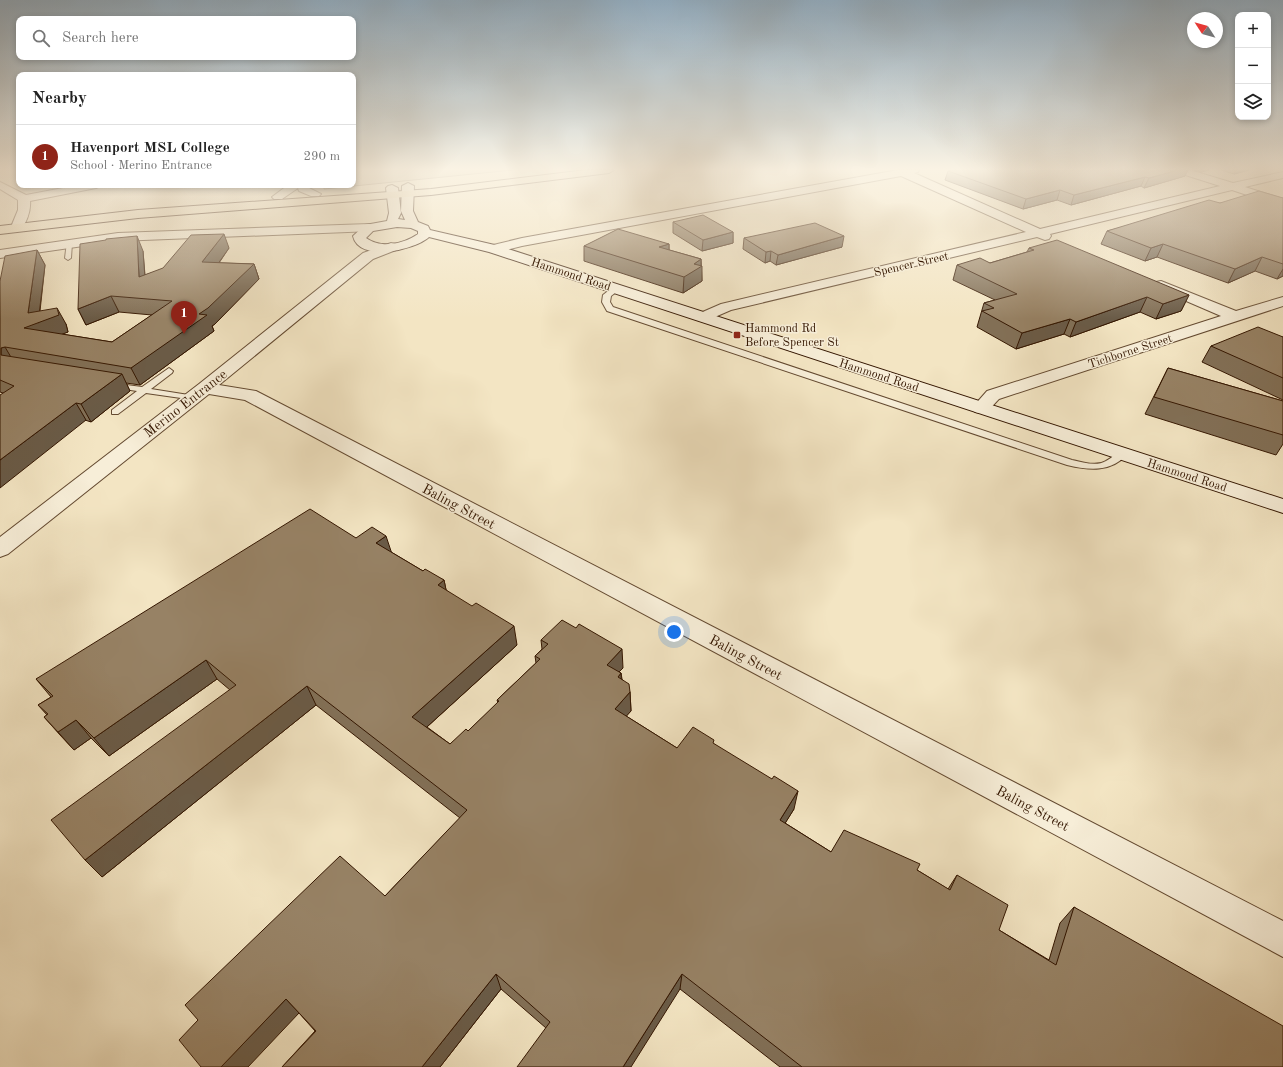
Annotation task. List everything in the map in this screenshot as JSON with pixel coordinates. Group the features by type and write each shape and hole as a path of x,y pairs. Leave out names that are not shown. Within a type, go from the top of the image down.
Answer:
{"main road":[{"path":"0,230 19,224 48,220"},
{"path":"0,222 19,224 69,220"}],"street":[{"path":"19,224 20,220"},
{"path":"0,254 118,237 331,229 364,232 388,223 413,224 411,220"},
{"path":"494,249 522,242 643,220"},
{"path":"1010,220 1062,243"},
{"name":"Spencer Street","path":"703,317 726,307 1099,220"},
{"name":"Hammond Road","path":"413,224 422,227 425,232 494,249 1283,506"},
{"path":"364,232 360,240 369,251"},
{"path":"397,246 420,239 425,232"},
{"name":"Hammond Road","path":"397,246 432,242 474,244"},
{"name":"Merino Entrance","path":"0,549 198,393 369,251 397,246"},
{"path":"1149,280 1236,317"},
{"name":"Tichborne Street","path":"981,408 994,395 1283,301"},
{"name":"Baling Street","path":"198,393 250,395 1283,940"}],"lane":[{"path":"68,258 69,244"},
{"path":"616,289 607,295 606,302 610,309 1070,463 1092,467 1109,465 1122,454"},
{"path":"114,412 169,371"},
{"path":"105,384 143,390 198,393"}],"building":[{"path":"682,220 711,220 733,232 703,240 673,222"},
{"path":"1144,220 1283,220 1283,264 1262,257 1235,269 1163,244 1151,248 1107,231"},
{"path":"815,223 844,236 778,255 771,251 766,252 744,238"},
{"path":"618,229 669,244 659,247 701,259 694,264 702,266 684,277 584,246"},
{"path":"224,234 202,262 254,264 208,308 199,314 207,315 131,368 5,347 1,348 1,355 122,374 81,404 76,403 0,460 0,395 14,386 0,380 0,281 5,256 37,250 28,313 57,308 59,315 24,328 112,342 172,301 111,296 78,309 80,244 106,239 137,236 139,277 163,268 191,235"},
{"path":"1057,240 1189,295 1163,304 1147,297 1076,322 1070,319 1022,333 982,311 994,308 984,303 1017,294 957,265 980,258 990,263 1034,250 1029,248"},
{"path":"1258,327 1283,337 1283,378 1211,346"},
{"path":"1168,368 1283,401 1283,435 1154,397"},
{"path":"310,509 356,538 372,527 386,536 376,543 423,571 425,569 444,580 438,585 472,606 476,603 514,626 412,717 450,744 466,729 468,731 499,701 497,700 540,659 535,656 548,644 541,640 562,620 576,628 579,624 622,649 607,665 621,673 618,677 629,684 630,692 615,709 677,748 693,727 714,740 713,743 772,779 774,776 798,791 780,820 831,852 844,830 920,864 917,870 950,890 957,875 1008,905 999,930 1056,965 1074,907 1283,1026 1283,1067 802,1067 682,974 623,1067 517,1067 550,1022 496,974 422,1067 282,1067 316,1031 286,999 221,1067 201,1067 179,1040 198,1020 185,1005 340,856 385,896 467,810 307,686 85,860 51,820 236,685 206,660 94,738 76,720 58,732 44,717 48,714 38,705 53,696 36,679"}],"place":[{"name":"Havenport MSL College","path":"184,334"},
{"name":"Hammond Rd Before Spencer St","path":"737,335"}]}
